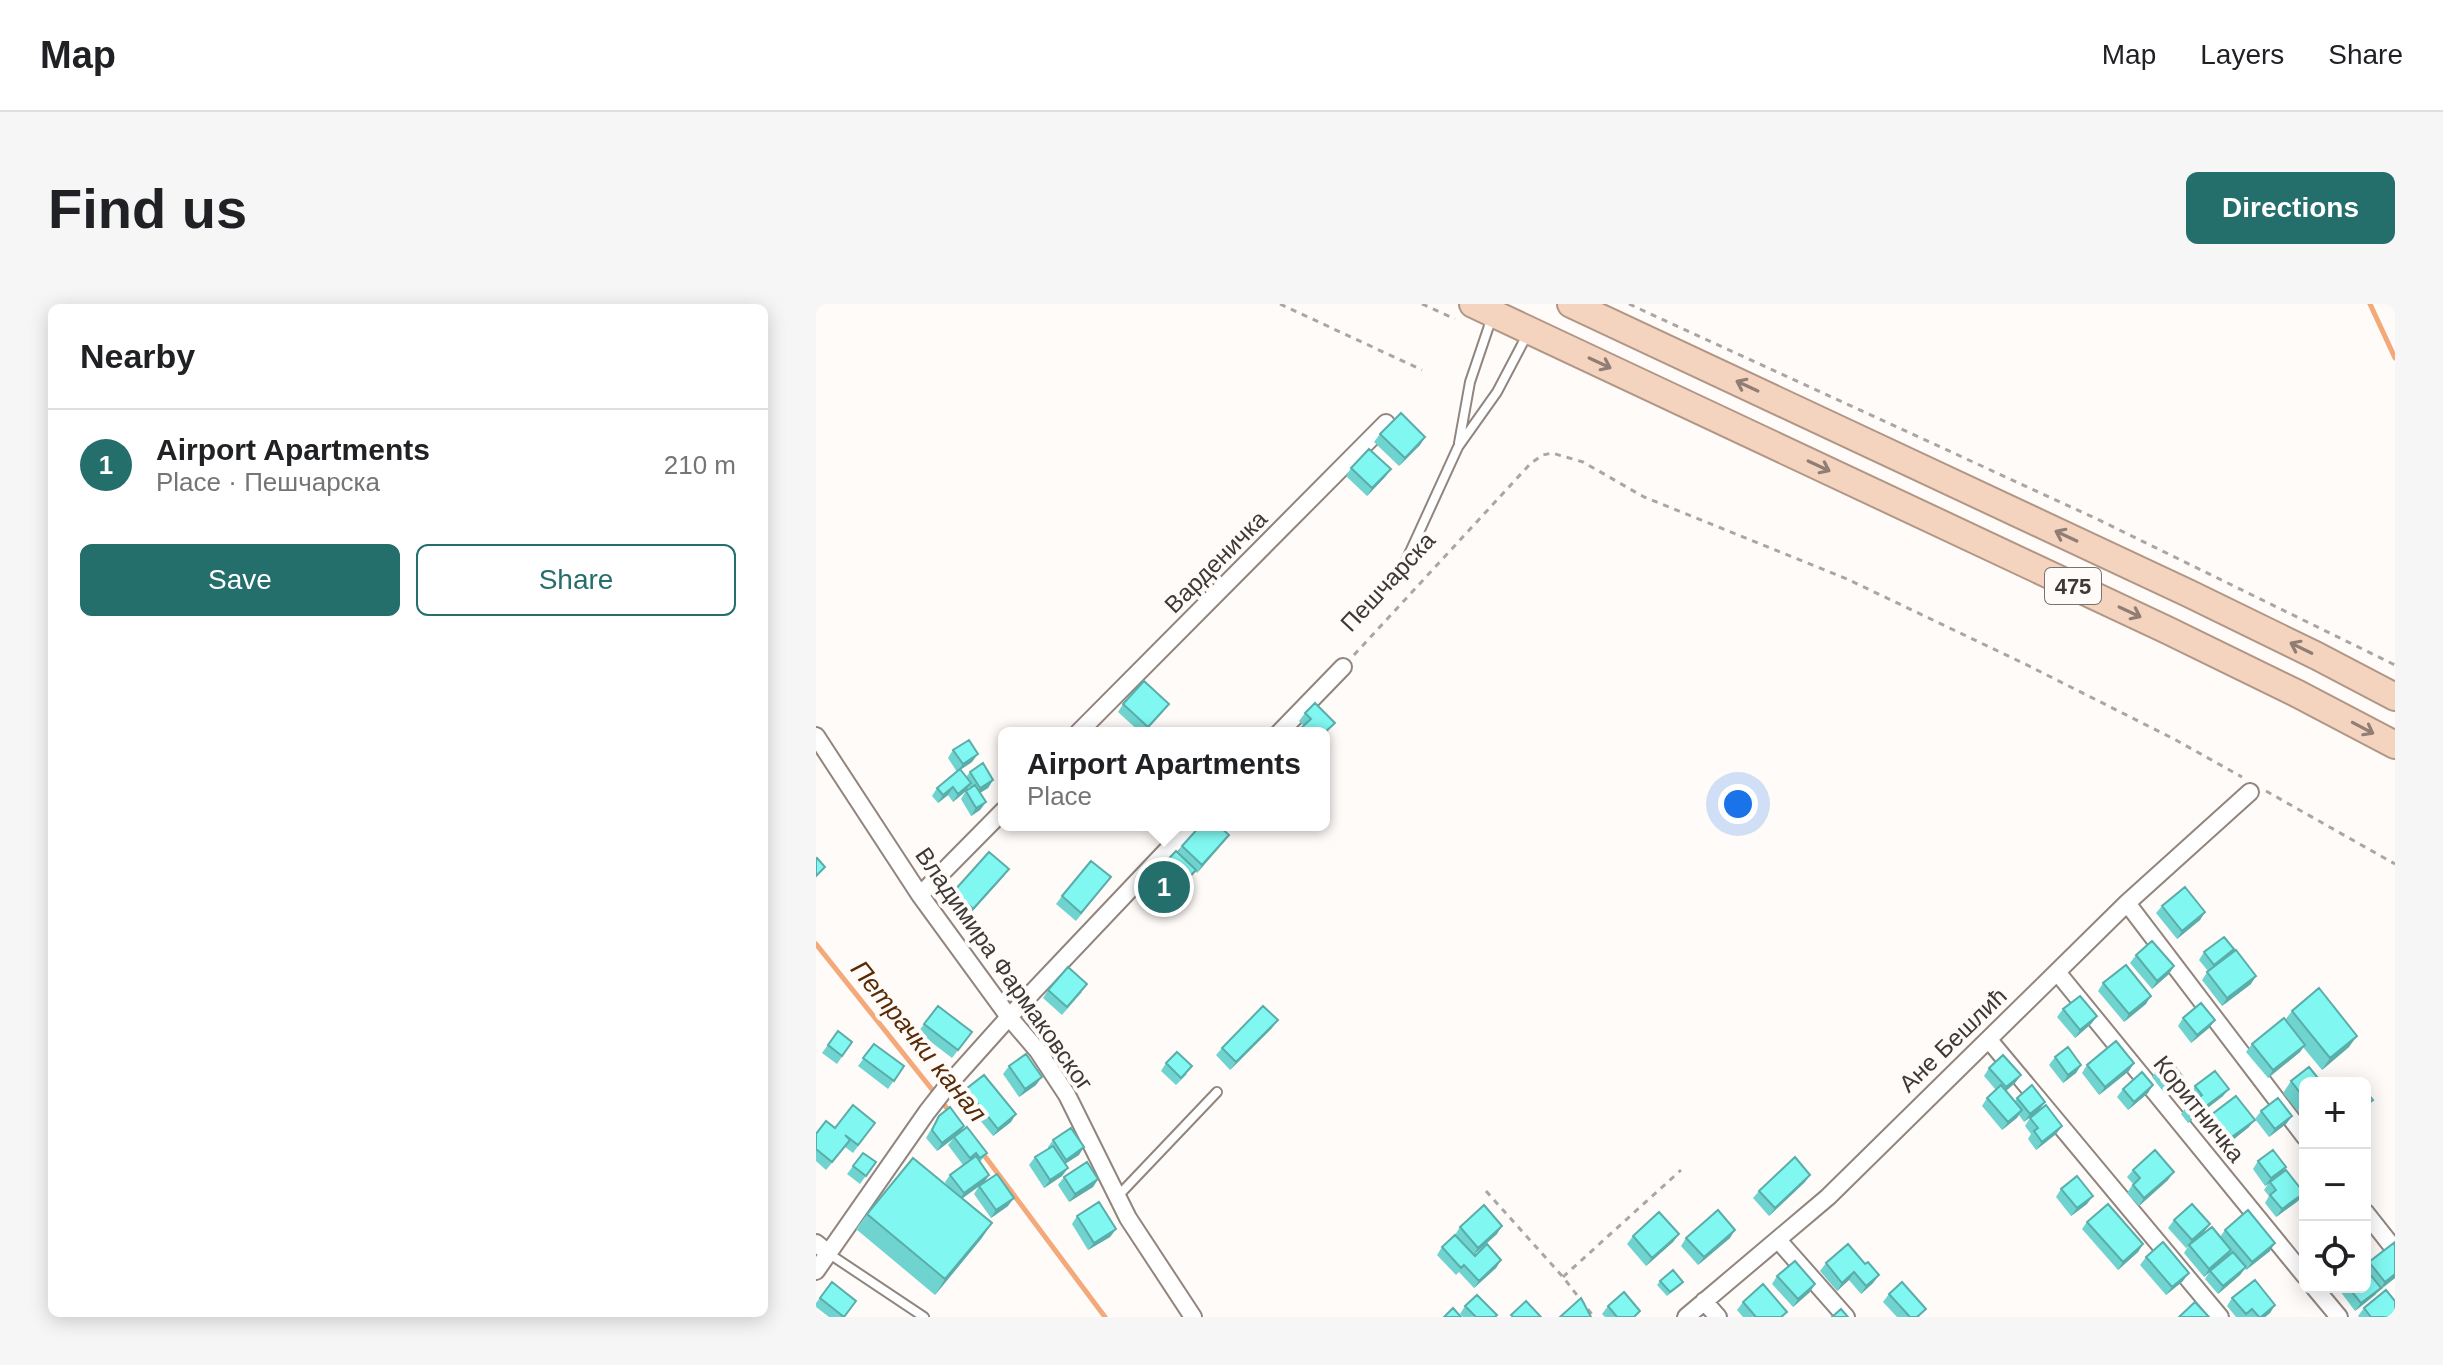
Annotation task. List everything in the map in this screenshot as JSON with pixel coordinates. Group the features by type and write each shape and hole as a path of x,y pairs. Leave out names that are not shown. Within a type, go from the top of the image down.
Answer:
{"highway":[{"name":"475","path":"1571,304 2188,593 2395,697"},
{"name":"475","path":"1483,309 2167,630 2395,745"}],"street":[{"name":"Варденичка","path":"1084,727 1386,423"},
{"name":"Пешчарска","path":"1285,727 1343,667"},
{"name":"Владимира Фармаковског","path":"816,736 920,895 1009,1017 1038,1051 1067,1095 1138,1236 1193,1317"},
{"name":"Ане Бешлић","path":"1686,1317 1828,1197 2127,903 2256,789"},
{"path":"920,895 998,816"},
{"path":"816,1271 822,1248 949,1084 1185,831"},
{"path":"2127,903 2299,1129"},
{"name":"Коритничка","path":"2057,972 2299,1269"},
{"path":"1989,1040 2220,1317"},
{"path":"2371,1220 2395,1250"},
{"path":"1778,1240 1846,1317"},
{"path":"2319,1293 2339,1317"},
{"path":"1704,1301 1718,1317"}],"lane":[{"path":"1458,447 1483,309"},
{"path":"1399,576 1458,447 1497,392 1529,330"},
{"path":"1117,1197 1217,1092"},
{"path":"822,1248 924,1317"}],"path":[{"path":"1280,304 1422,370"},
{"path":"1629,304 2095,518 2395,665"},
{"name":"Пешчарска","path":"1343,667 1531,463 1552,453 1583,462 1644,497 1847,579 2174,739 2256,789"},
{"path":"2256,789 2395,864"},
{"path":"1563,1277 1681,1170"},
{"path":"1486,1191 1563,1277 1594,1317"}],"building":[{"path":"1401,413 1425,437 1405,458 1380,434"},
{"path":"1369,449 1391,469 1372,488 1351,468"},
{"path":"1144,681 1169,704 1148,727 1123,704"},
{"path":"1315,703 1335,723 1330,728 1302,727 1311,719 1305,713"},
{"path":"969,740 978,754 963,764 953,750"},
{"path":"983,763 993,780 980,788 970,772"},
{"path":"960,769 971,783 958,794 953,787 943,795 937,788"},
{"path":"975,785 986,802 976,808 966,791"},
{"path":"1196,831 1225,831 1229,835 1202,865 1182,846"},
{"path":"1176,851 1196,870 1163,906 1142,887"},
{"path":"989,852 1009,869 973,909 954,891"},
{"path":"816,859 825,867 816,876"},
{"path":"1091,861 1111,877 1081,913 1062,896"},
{"path":"2185,887 2205,912 2182,931 2162,906"},
{"path":"2224,937 2234,949 2214,965 2204,952"},
{"path":"2152,941 2174,966 2157,981 2136,955"},
{"path":"2236,950 2256,976 2227,998 2207,972"},
{"path":"2126,965 2151,996 2129,1014 2103,983"},
{"path":"1068,967 1087,984 1067,1007 1048,990"},
{"path":"2319,988 2357,1036 2330,1058 2292,1011"},
{"path":"2080,996 2097,1016 2080,1030 2063,1009"},
{"path":"2201,1003 2215,1020 2197,1035 2183,1018"},
{"path":"938,1006 972,1032 958,1050 924,1024"},
{"path":"1263,1006 1278,1020 1236,1062 1222,1048"},
{"path":"2284,1018 2305,1045 2273,1070 2252,1044"},
{"path":"838,1031 852,1042 842,1056 828,1045"},
{"path":"2116,1041 2134,1063 2105,1087 2087,1065"},
{"path":"874,1044 904,1066 894,1081 863,1058"},
{"path":"2068,1047 2081,1065 2068,1075 2055,1057"},
{"path":"1177,1052 1192,1066 1181,1078 1166,1063"},
{"path":"1026,1054 1042,1077 1025,1089 1009,1066"},
{"path":"2003,1055 2021,1075 2006,1087 1989,1068"},
{"path":"2170,1060 2183,1077 2171,1086 2158,1069"},
{"path":"2309,1067 2317,1077 2299,1077 2299,1091 2291,1081"},
{"path":"2215,1071 2229,1089 2194,1115 2187,1106 2202,1095 2195,1086"},
{"path":"2142,1072 2153,1085 2134,1102 2123,1089"},
{"path":"984,1075 1016,1114 998,1129 966,1089"},
{"path":"2001,1085 2022,1110 2008,1122 1987,1098"},
{"path":"2032,1085 2045,1102 2030,1114 2017,1098"},
{"path":"2236,1096 2255,1120 2229,1139 2211,1115"},
{"path":"2278,1098 2292,1116 2275,1129 2261,1111"},
{"path":"853,1105 875,1123 858,1145 845,1135 850,1140 832,1162 816,1149 816,1134 826,1121 835,1128"},
{"path":"2046,1105 2062,1126 2042,1142 2034,1131 2038,1128 2030,1118"},
{"path":"950,1107 964,1126 942,1143 932,1130 939,1116"},
{"path":"967,1127 987,1153 980,1158 976,1153 970,1158 954,1137"},
{"path":"1071,1128 1084,1147 1066,1160 1053,1140"},
{"path":"1053,1146 1068,1168 1050,1180 1035,1157"},
{"path":"2155,1150 2174,1172 2144,1198 2133,1185 2140,1178 2133,1170"},
{"path":"2273,1150 2286,1167 2271,1178 2258,1161"},
{"path":"863,1153 876,1162 866,1176 853,1166"},
{"path":"976,1156 989,1175 964,1193 950,1175"},
{"path":"1795,1157 1810,1175 1775,1208 1759,1191"},
{"path":"913,1158 992,1223 945,1279 867,1214"},
{"path":"1087,1162 1098,1179 1075,1194 1064,1177"},
{"path":"2286,1170 2299,1187 2299,1197 2282,1209 2270,1195 2276,1190 2270,1182"},
{"path":"997,1174 1014,1198 996,1210 979,1186"},
{"path":"2077,1176 2093,1196 2077,1208 2061,1189"},
{"path":"1099,1202 1116,1229 1094,1243 1077,1216"},
{"path":"2108,1204 2143,1244 2123,1262 2087,1222"},
{"path":"2192,1204 2210,1224 2192,1240 2174,1220"},
{"path":"1484,1205 1502,1226 1478,1248 1460,1227"},
{"path":"1718,1210 1735,1230 1704,1257 1686,1238"},
{"path":"2248,1210 2275,1243 2252,1262 2225,1230"},
{"path":"1659,1212 1679,1234 1652,1258 1633,1236"},
{"path":"2212,1227 2231,1250 2209,1269 2189,1245"},
{"path":"1455,1235 1475,1256 1487,1244 1501,1260 1479,1281 1464,1265 1461,1268 1442,1247"},
{"path":"2163,1242 2189,1273 2172,1287 2146,1257"},
{"path":"2395,1242 2395,1274 2385,1282 2371,1260"},
{"path":"1848,1244 1879,1275 1866,1286 1854,1272 1842,1283 1826,1263"},
{"path":"2233,1252 2246,1267 2223,1286 2210,1271"},
{"path":"1795,1261 1815,1284 1798,1299 1777,1276"},
{"path":"1673,1270 1683,1282 1670,1292 1660,1281"},
{"path":"2371,1276 2381,1288 2361,1303 2353,1293 2371,1293"},
{"path":"2255,1280 2275,1305 2261,1317 2252,1309 2246,1314 2232,1298"},
{"path":"832,1282 856,1301 844,1317 820,1298"},
{"path":"1902,1282 1926,1309 1917,1317 1910,1317 1889,1294"},
{"path":"1763,1284 1787,1312 1781,1317 1756,1317 1743,1302"},
{"path":"2386,1290 2395,1301 2395,1317 2371,1317 2364,1308"},
{"path":"1624,1292 1640,1311 1634,1317 1617,1317 1608,1306"},
{"path":"1477,1295 1497,1315 1495,1317 1476,1317 1465,1306"},
{"path":"1581,1298 1591,1317 1560,1317"},
{"path":"1526,1301 1541,1317 1511,1315"},
{"path":"2195,1302 2209,1317 2179,1317"},
{"path":"1453,1308 1461,1317 1444,1317"},
{"path":"1841,1309 1848,1317 1832,1317"}],"waterway":[{"path":"2370,304 2395,358"},
{"name":"Петрачки канал","path":"816,944 950,1112"},
{"name":"Петрачки канал","path":"981,1151 1105,1317"}],"place":[{"name":"Airport Apartments","path":"1164,887"}]}
